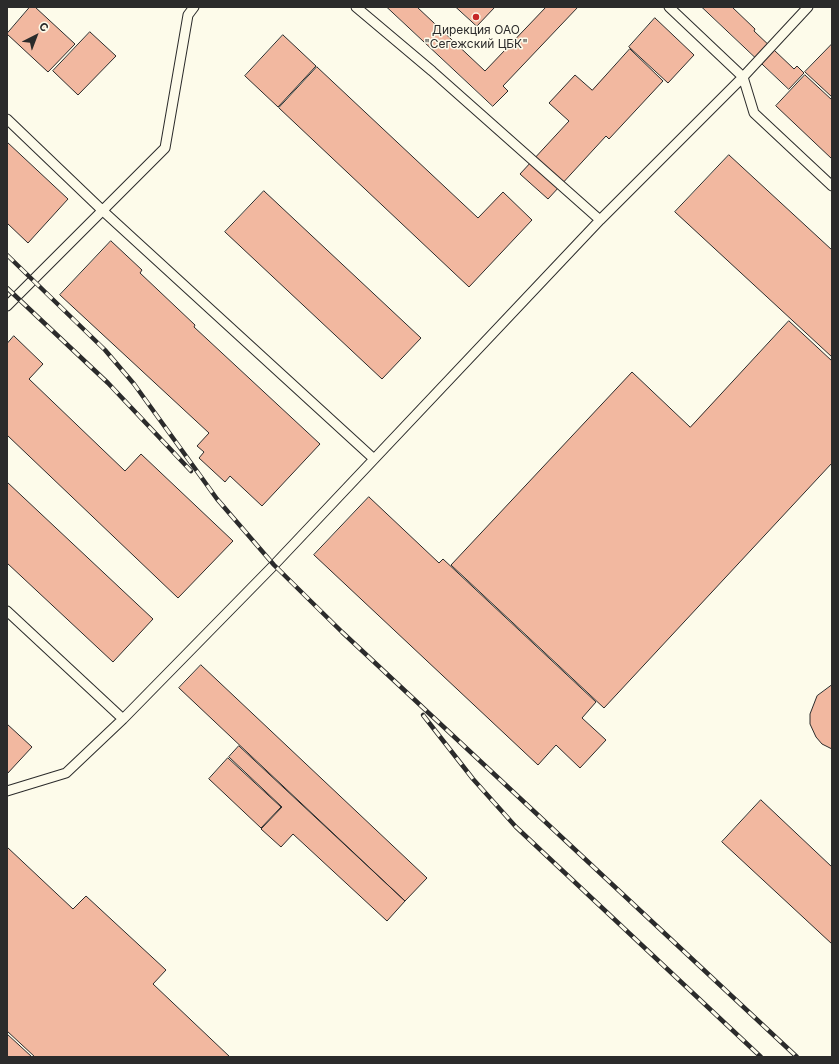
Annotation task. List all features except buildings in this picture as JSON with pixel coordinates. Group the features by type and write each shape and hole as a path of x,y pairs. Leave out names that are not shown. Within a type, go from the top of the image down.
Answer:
{"lane":[{"path":"7,306 32,279 103,211 165,148 187,11 194,7"},
{"path":"356,7 432,71 600,220"},
{"path":"669,7 743,77 754,114 832,186"},
{"path":"7,791 66,773 123,719 274,565 600,220 743,77 808,7"},
{"path":"7,119 103,211 374,459"},
{"path":"7,611 123,719"}],"railway":[{"path":"7,255 105,350 134,384 217,499 274,565 342,632 797,1057"},
{"path":"7,288 108,383 191,471"},
{"path":"423,715 473,779 516,827 761,1057"}],"place":[{"name":"Дирекция ОАО \"Сегежский ЦБК\"","path":"476,17"}]}
